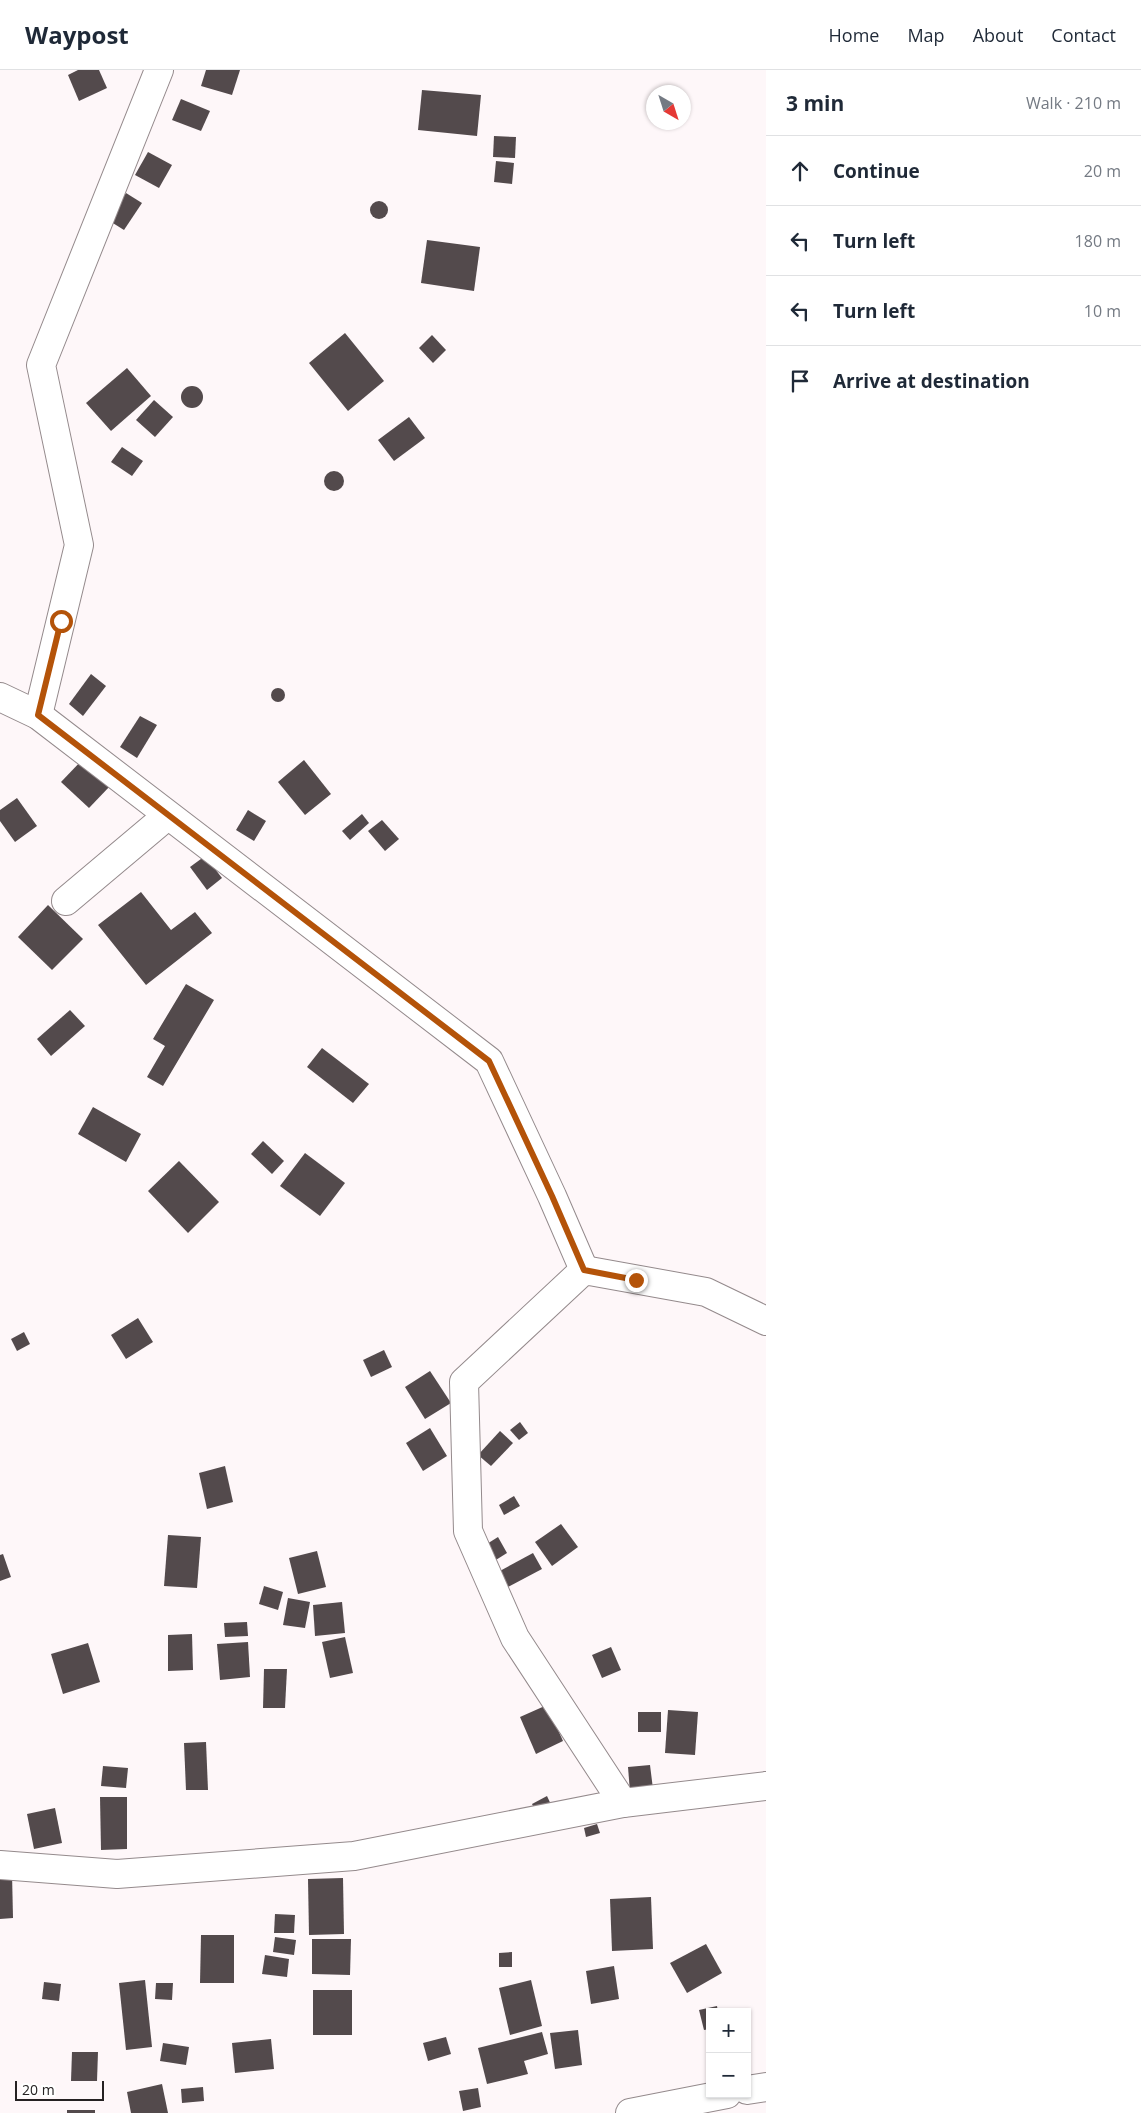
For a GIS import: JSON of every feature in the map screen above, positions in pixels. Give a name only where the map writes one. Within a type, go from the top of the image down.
[{"type":"street","points":[[38,715],[79,546],[41,365],[159,70]]},
{"type":"street","points":[[0,697],[38,715],[167,816],[489,1061],[584,1270]]},
{"type":"street","points":[[66,901],[167,816]]},
{"type":"street","points":[[584,1270],[706,1292],[766,1320]]},
{"type":"street","points":[[584,1270],[464,1382],[468,1531],[515,1638],[623,1803]]},
{"type":"street","points":[[0,1865],[117,1874],[354,1856],[623,1803],[766,1786]]},
{"type":"street","points":[[751,2089],[766,2087]]},
{"type":"street","points":[[630,2113],[707,2098]]},
{"type":"building","points":[[78,70],[99,70],[107,88],[79,101],[68,75]]},
{"type":"building","points":[[206,70],[240,70],[232,95],[201,86]]},
{"type":"building","points":[[422,90],[481,95],[477,136],[418,130]]},
{"type":"building","points":[[181,99],[210,111],[201,131],[172,120]]},
{"type":"building","points":[[494,136],[516,137],[515,158],[493,157]]},
{"type":"building","points":[[148,152],[172,165],[159,188],[135,175]]},
{"type":"building","points":[[496,161],[514,163],[512,184],[494,182]]},
{"type":"building","points":[[126,193],[142,203],[124,230],[108,220]]},
{"type":"building","points":[[379,201],[385,204],[388,210],[385,216],[379,219],[373,216],[370,210],[373,204]]},
{"type":"building","points":[[427,240],[480,247],[474,291],[421,283]]},
{"type":"building","points":[[345,333],[384,381],[348,411],[309,363]]},
{"type":"building","points":[[432,335],[446,350],[433,363],[419,348]]},
{"type":"building","points":[[127,368],[151,396],[111,431],[86,403]]},
{"type":"building","points":[[188,386],[196,386],[203,393],[203,401],[196,408],[188,408],[181,401],[181,393]]},
{"type":"building","points":[[154,400],[173,417],[155,437],[136,420]]},
{"type":"building","points":[[409,417],[425,438],[394,461],[378,440]]},
{"type":"building","points":[[122,447],[143,461],[132,476],[111,462]]},
{"type":"building","points":[[334,471],[341,474],[344,481],[341,488],[334,491],[327,488],[324,481],[327,474]]},
{"type":"building","points":[[91,674],[106,686],[83,716],[69,704]]},
{"type":"building","points":[[278,688],[283,690],[285,695],[283,700],[278,702],[273,700],[271,695],[273,690]]},
{"type":"building","points":[[140,716],[157,725],[137,758],[120,747]]},
{"type":"building","points":[[83,759],[111,785],[89,808],[61,782]]},
{"type":"building","points":[[304,760],[331,794],[305,815],[278,782]]},
{"type":"building","points":[[17,798],[37,826],[15,842],[0,821],[0,810]]},
{"type":"building","points":[[248,810],[266,821],[254,841],[236,830]]},
{"type":"building","points":[[362,814],[369,823],[350,840],[342,831]]},
{"type":"building","points":[[382,820],[399,839],[385,851],[368,831]]},
{"type":"building","points":[[205,856],[222,878],[207,890],[190,867]]},
{"type":"building","points":[[141,892],[171,930],[195,912],[212,933],[146,985],[98,925]]},
{"type":"building","points":[[48,905],[83,939],[52,970],[18,937]]},
{"type":"building","points":[[186,984],[214,1000],[163,1086],[147,1077],[165,1046],[153,1039]]},
{"type":"building","points":[[70,1010],[85,1026],[51,1056],[37,1039]]},
{"type":"building","points":[[322,1048],[369,1084],[353,1103],[307,1067]]},
{"type":"building","points":[[93,1107],[141,1134],[126,1162],[78,1134]]},
{"type":"building","points":[[263,1141],[284,1161],[272,1174],[251,1154]]},
{"type":"building","points":[[305,1153],[345,1183],[320,1216],[280,1186]]},
{"type":"building","points":[[179,1161],[219,1202],[188,1233],[148,1191]]},
{"type":"building","points":[[138,1318],[153,1342],[126,1359],[111,1335]]},
{"type":"building","points":[[24,1332],[30,1344],[17,1351],[11,1339]]},
{"type":"building","points":[[384,1350],[392,1367],[371,1377],[363,1360]]},
{"type":"building","points":[[430,1371],[451,1403],[425,1419],[405,1387]]},
{"type":"building","points":[[520,1422],[528,1433],[519,1440],[510,1430]]},
{"type":"building","points":[[430,1428],[447,1456],[423,1471],[406,1443]]},
{"type":"building","points":[[500,1431],[513,1443],[491,1466],[478,1455]]},
{"type":"building","points":[[225,1466],[233,1502],[207,1509],[199,1473]]},
{"type":"building","points":[[514,1496],[520,1506],[504,1515],[499,1505]]},
{"type":"building","points":[[561,1524],[578,1547],[552,1566],[535,1542]]},
{"type":"building","points":[[168,1535],[201,1537],[197,1588],[164,1586]]},
{"type":"building","points":[[498,1537],[507,1553],[491,1563],[482,1547]]},
{"type":"building","points":[[317,1551],[326,1587],[298,1594],[289,1558]]},
{"type":"building","points":[[533,1553],[542,1569],[506,1588],[498,1572]]},
{"type":"building","points":[[3,1554],[11,1577],[0,1581],[0,1555]]},
{"type":"building","points":[[264,1586],[283,1592],[278,1610],[259,1604]]},
{"type":"building","points":[[288,1598],[310,1602],[305,1628],[283,1625]]},
{"type":"building","points":[[342,1602],[345,1633],[315,1636],[313,1605]]},
{"type":"building","points":[[247,1622],[248,1636],[225,1637],[224,1623]]},
{"type":"building","points":[[192,1634],[193,1670],[168,1671],[168,1635]]},
{"type":"building","points":[[345,1637],[353,1673],[330,1678],[322,1642]]},
{"type":"building","points":[[248,1642],[250,1677],[220,1680],[217,1644]]},
{"type":"building","points":[[88,1643],[100,1682],[63,1694],[51,1654]]},
{"type":"building","points":[[611,1647],[621,1670],[602,1678],[592,1655]]},
{"type":"building","points":[[264,1669],[287,1669],[285,1708],[263,1708]]},
{"type":"building","points":[[547,1705],[563,1741],[536,1754],[520,1717]]},
{"type":"building","points":[[668,1710],[698,1712],[695,1755],[665,1753]]},
{"type":"building","points":[[638,1712],[661,1712],[661,1732],[638,1732]]},
{"type":"building","points":[[206,1742],[208,1790],[186,1790],[184,1743]]},
{"type":"building","points":[[650,1765],[653,1789],[630,1792],[628,1767]]},
{"type":"building","points":[[103,1766],[128,1768],[126,1788],[101,1786]]},
{"type":"building","points":[[547,1796],[554,1811],[539,1818],[532,1804]]},
{"type":"building","points":[[100,1797],[127,1797],[127,1849],[101,1850]]},
{"type":"building","points":[[55,1808],[62,1843],[34,1849],[27,1814]]},
{"type":"building","points":[[597,1824],[600,1833],[586,1837],[584,1828]]},
{"type":"building","points":[[0,1873],[12,1873],[13,1918],[0,1919]]},
{"type":"building","points":[[343,1878],[344,1934],[309,1935],[308,1879]]},
{"type":"building","points":[[651,1897],[653,1949],[612,1951],[610,1899]]},
{"type":"building","points":[[275,1914],[295,1915],[294,1933],[274,1933]]},
{"type":"building","points":[[201,1935],[234,1935],[234,1983],[200,1983]]},
{"type":"building","points":[[275,1937],[296,1940],[294,1955],[273,1952]]},
{"type":"building","points":[[312,1939],[351,1939],[350,1975],[312,1974]]},
{"type":"building","points":[[706,1944],[722,1973],[687,1993],[670,1963]]},
{"type":"building","points":[[512,1952],[512,1967],[499,1967],[499,1953]]},
{"type":"building","points":[[265,1955],[289,1959],[287,1977],[262,1974]]},
{"type":"building","points":[[614,1966],[619,1999],[591,2004],[586,1971]]},
{"type":"building","points":[[145,1980],[152,2047],[126,2050],[119,1983]]},
{"type":"building","points":[[531,1980],[542,2026],[510,2035],[499,1988]]},
{"type":"building","points":[[44,1982],[61,1984],[59,2001],[42,1999]]},
{"type":"building","points":[[156,1983],[173,1983],[172,2000],[155,1999]]},
{"type":"building","points":[[313,1990],[352,1990],[352,2035],[313,2035]]},
{"type":"building","points":[[706,2008],[706,2030],[704,2030],[699,2010]]},
{"type":"building","points":[[578,2030],[582,2065],[555,2069],[550,2033]]},
{"type":"building","points":[[542,2032],[548,2054],[524,2061],[528,2074],[487,2084],[478,2048]]},
{"type":"building","points":[[446,2037],[451,2054],[428,2061],[423,2043]]},
{"type":"building","points":[[271,2039],[274,2069],[235,2073],[232,2043]]},
{"type":"building","points":[[163,2043],[189,2047],[186,2065],[160,2061]]},
{"type":"building","points":[[72,2052],[98,2052],[97,2081],[71,2081]]},
{"type":"building","points":[[162,2084],[168,2113],[131,2113],[127,2092]]},
{"type":"building","points":[[203,2087],[204,2101],[182,2103],[181,2089]]},
{"type":"building","points":[[478,2088],[481,2107],[463,2111],[459,2091]]},
{"type":"building","points":[[67,2110],[95,2110],[95,2113],[67,2113]]},
{"type":"route","points":[[61,621],[38,715],[167,816],[489,1061],[584,1270],[636,1280]]}]
